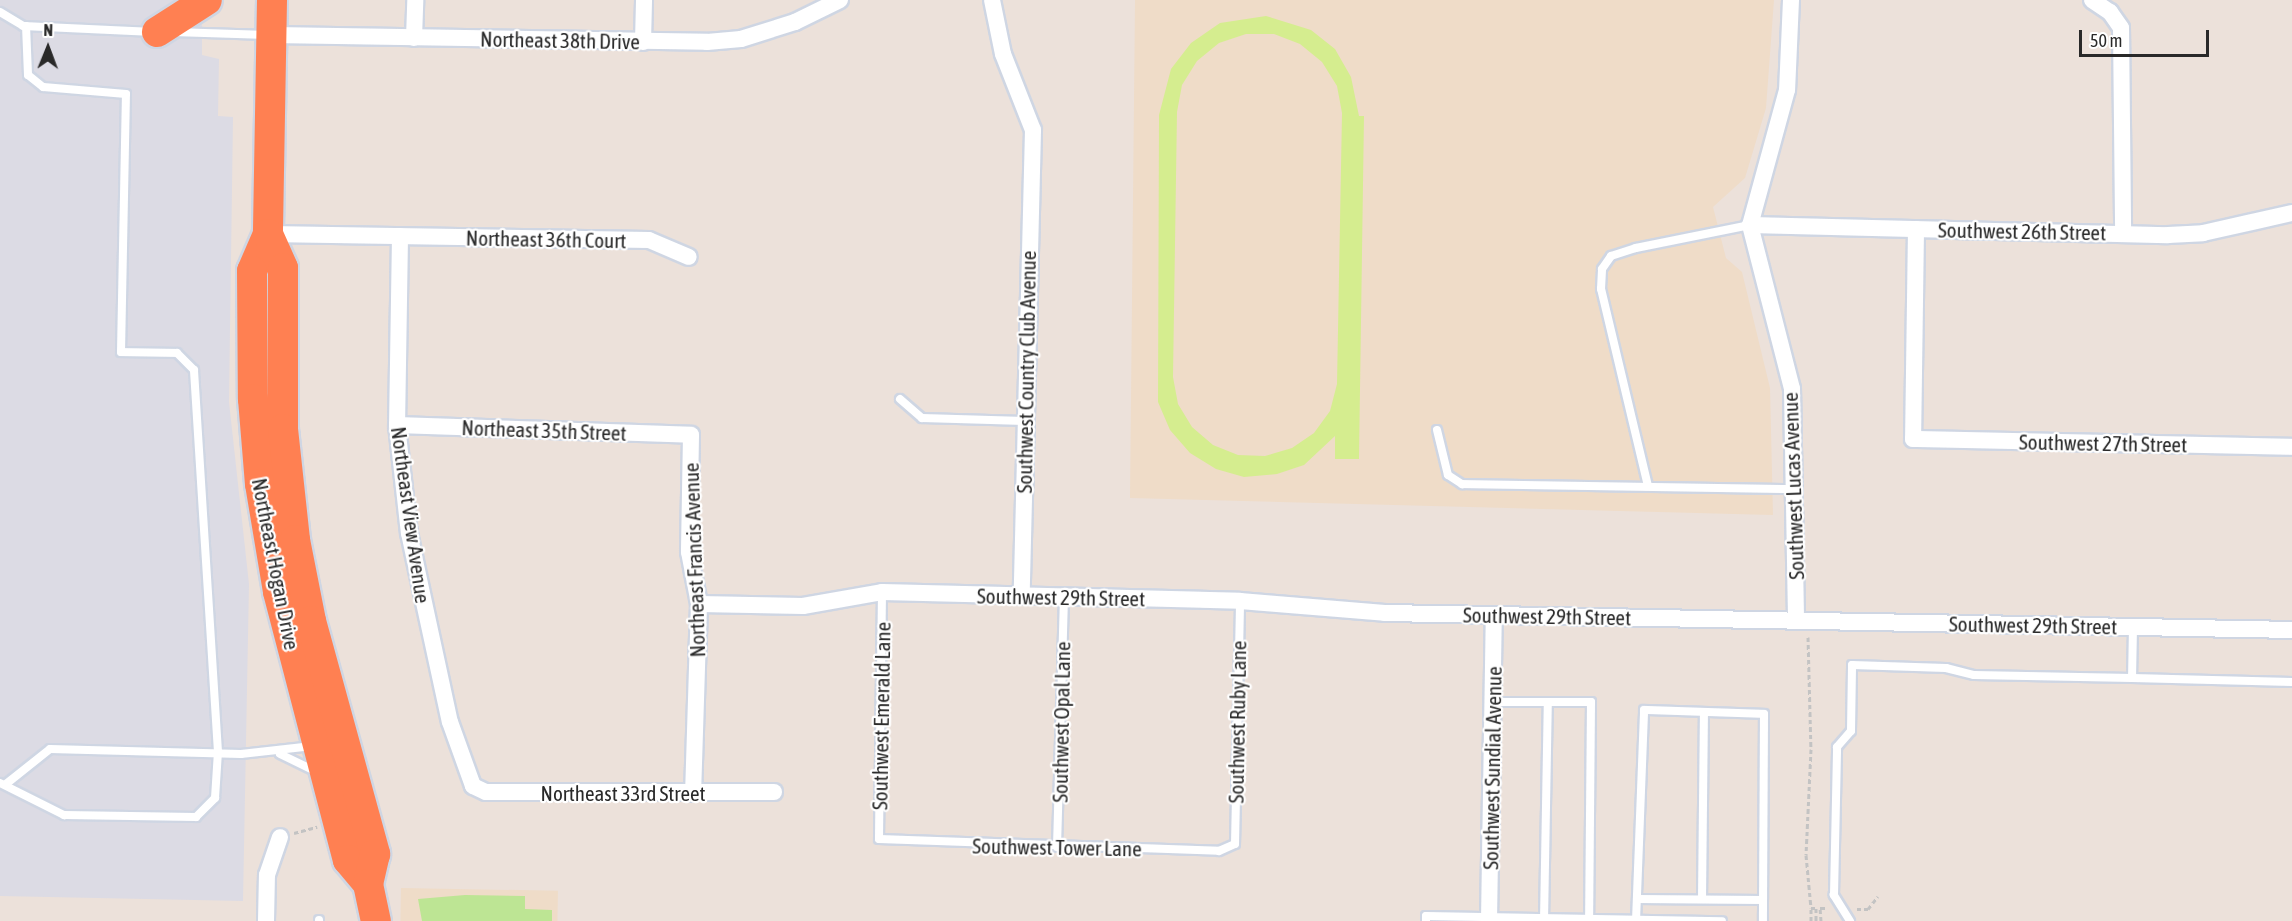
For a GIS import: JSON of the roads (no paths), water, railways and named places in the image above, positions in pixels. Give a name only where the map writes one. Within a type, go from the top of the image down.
[{"type":"highway","points":[[157,32],[207,0]]},
{"type":"highway","name":"Northeast Hogan Drive","points":[[272,0],[268,234],[252,271],[259,473],[278,592],[318,745],[340,775],[375,854],[368,884],[376,921]]},
{"type":"highway","name":"Northeast Hogan Drive","points":[[268,234],[283,268],[283,429],[296,540],[340,775],[339,821],[348,860],[368,884]]},
{"type":"street","points":[[414,38],[415,0]]},
{"type":"street","points":[[644,0],[644,42]]},
{"type":"street","name":"Northeast 38th Drive","points":[[272,35],[644,42],[741,39],[840,0]]},
{"type":"street","name":"Southwest Country Club Avenue","points":[[993,0],[1003,54],[1033,130],[1030,149],[1022,596]]},
{"type":"street","name":"Southwest Lucas Avenue","points":[[1791,0],[1787,90],[1750,225],[1792,389],[1796,489],[1797,629]]},
{"type":"street","points":[[2092,0],[2110,12],[2122,38],[2123,233]]},
{"type":"street","name":"Southwest 26th Street","points":[[1750,225],[2203,233],[2292,213]]},
{"type":"street","name":"Southwest 27th Street","points":[[1916,229],[1913,439],[2292,447]]},
{"type":"street","name":"Northeast 36th Court","points":[[268,234],[649,240],[689,257]]},
{"type":"street","name":"Northeast View Avenue","points":[[400,236],[397,425],[423,604],[450,722],[472,786]]},
{"type":"street","name":"Northeast 35th Street","points":[[397,425],[691,435]]},
{"type":"street","name":"Northeast Francis Avenue","points":[[691,435],[689,552],[699,604],[693,793]]},
{"type":"street","name":"Southwest 29th Street","points":[[699,604],[803,606],[882,592],[1240,601],[1385,614],[1494,615],[1797,629],[2133,627],[2292,630]]},
{"type":"street","name":"Southwest Sundial Avenue","points":[[1489,919],[1494,615]]},
{"type":"street","name":"Northeast 33rd Street","points":[[472,786],[486,792],[774,792]]},
{"type":"street","points":[[266,921],[267,875],[280,837]]},
{"type":"lane","points":[[0,12],[26,26],[272,35]]},
{"type":"lane","points":[[26,26],[28,75],[43,87],[126,94],[121,352],[177,353],[194,370],[218,752],[215,798],[196,817],[64,815],[3,783],[50,749],[218,752],[280,754],[318,745]]},
{"type":"lane","points":[[1648,486],[1601,289],[1602,269],[1611,256],[1636,248],[1750,225]]},
{"type":"lane","points":[[900,399],[922,418],[1025,421]]},
{"type":"lane","points":[[1437,430],[1448,475],[1462,484],[1796,489]]},
{"type":"lane","name":"Southwest Emerald Lane","points":[[879,838],[882,592]]},
{"type":"lane","name":"Southwest Opal Lane","points":[[1058,847],[1064,597]]},
{"type":"lane","name":"Southwest Ruby Lane","points":[[1235,844],[1240,601]]},
{"type":"lane","points":[[2132,678],[2133,627]]},
{"type":"lane","points":[[1850,921],[1834,895],[1837,747],[1851,731],[1852,665],[1946,668],[1974,675],[2292,682]]},
{"type":"lane","points":[[1493,702],[1591,702],[1589,919]]},
{"type":"lane","points":[[1544,919],[1548,702]]},
{"type":"lane","points":[[1636,920],[1644,710],[1764,714],[1763,921]]},
{"type":"lane","points":[[1702,899],[1704,712]]},
{"type":"lane","points":[[280,754],[340,775]]},
{"type":"lane","name":"Southwest Tower Lane","points":[[879,838],[1058,847],[1219,851],[1235,844]]},
{"type":"lane","points":[[1636,899],[1763,900]]},
{"type":"lane","points":[[1426,921],[1426,916],[1489,919],[1722,921]]}]
